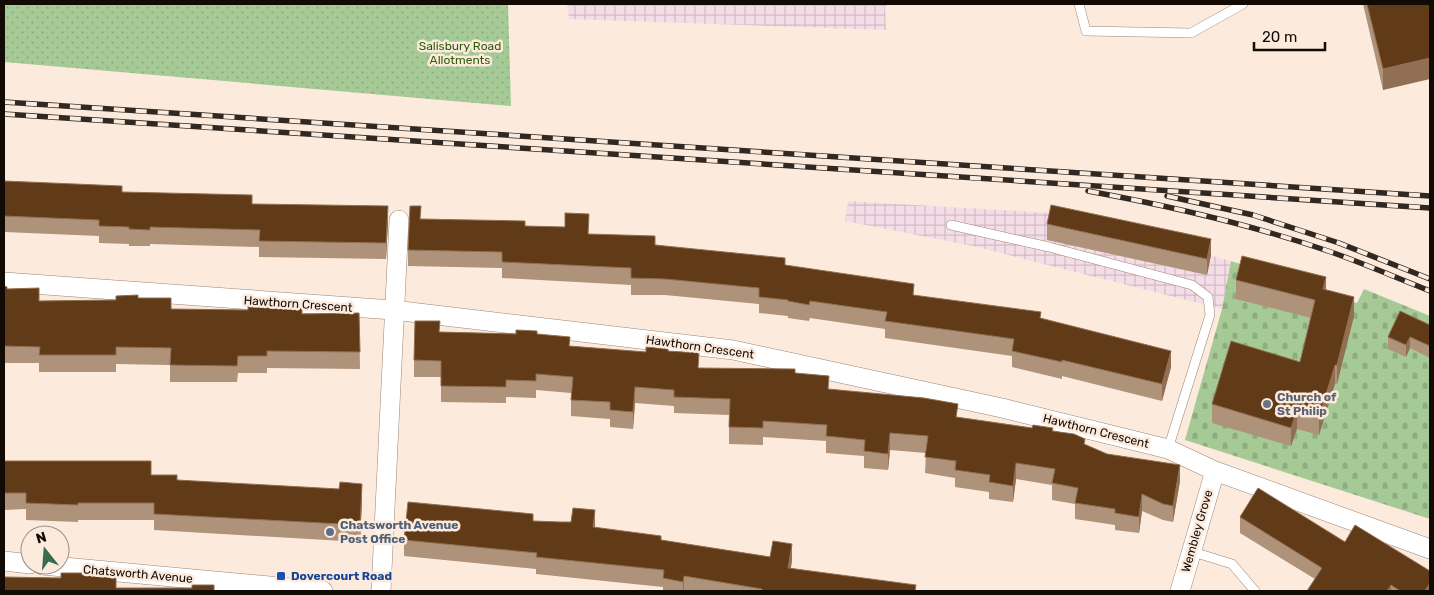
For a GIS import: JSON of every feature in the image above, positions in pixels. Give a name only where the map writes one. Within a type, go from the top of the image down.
[{"type":"street","points":[[381,591],[393,310],[399,220]]},
{"type":"street","name":"Hawthorn Crescent","points":[[4,282],[393,310],[733,350],[1002,408],[1168,449],[1215,471],[1430,550]]},
{"type":"street","name":"Wembley Grove","points":[[1180,591],[1190,551],[1215,471]]},
{"type":"street","points":[[4,561],[20,563]]},
{"type":"street","name":"Chatsworth Avenue","points":[[70,568],[323,591]]},
{"type":"lane","points":[[1079,4],[1086,31],[1191,33],[1243,4]]},
{"type":"lane","points":[[951,225],[1050,247],[1192,285],[1208,297],[1210,316],[1168,449]]},
{"type":"lane","points":[[1190,551],[1232,564],[1255,591]]},
{"type":"shaded area","points":[[567,4],[891,4],[885,6],[886,30],[569,19]]},
{"type":"shaded area","points":[[848,201],[1052,213],[1231,261],[1222,309],[973,246],[845,221]]},
{"type":"green space","name":"Salisbury Road Allotments","points":[[4,4],[508,4],[511,106],[4,62]]},
{"type":"green space","points":[[1231,261],[1357,303],[1364,289],[1430,316],[1430,519],[1185,440],[1222,309]]},
{"type":"building","points":[[1367,4],[1430,4],[1430,58],[1383,69]]},
{"type":"building","points":[[4,181],[122,186],[122,192],[252,195],[252,204],[388,206],[386,243],[259,241],[260,230],[150,227],[150,230],[129,229],[129,227],[99,226],[99,220],[4,216]]},
{"type":"building","points":[[1051,205],[1211,239],[1207,259],[1047,224]]},
{"type":"building","points":[[410,206],[421,206],[420,219],[525,221],[525,226],[565,227],[565,213],[589,214],[588,234],[655,236],[655,245],[785,258],[785,265],[914,284],[913,295],[1041,312],[1040,318],[1171,351],[1162,384],[1062,360],[1062,362],[1012,351],[1014,339],[885,321],[887,312],[810,301],[809,305],[788,300],[759,297],[759,288],[665,279],[631,278],[631,268],[502,262],[502,252],[408,250]]},
{"type":"building","points":[[1242,256],[1326,277],[1323,289],[1354,297],[1337,365],[1335,365],[1319,417],[1297,410],[1291,428],[1212,404],[1231,341],[1300,362],[1315,300],[1236,280]]},
{"type":"building","points":[[4,286],[7,289],[39,288],[39,301],[116,300],[116,296],[138,295],[138,298],[171,298],[171,309],[248,310],[248,305],[268,305],[268,308],[302,308],[302,314],[359,313],[360,352],[267,351],[267,356],[238,356],[237,366],[170,365],[171,348],[116,347],[116,355],[39,355],[40,347],[4,346]]},
{"type":"building","points":[[1400,311],[1430,325],[1430,346],[1410,337],[1406,345],[1388,337]]},
{"type":"building","points":[[415,321],[440,321],[439,332],[516,334],[516,330],[537,331],[537,334],[570,337],[569,346],[646,352],[646,347],[699,353],[698,368],[795,369],[795,373],[829,376],[828,389],[924,398],[958,404],[956,417],[1032,428],[1033,425],[1053,428],[1052,431],[1074,434],[1085,439],[1084,444],[1107,454],[1180,465],[1173,506],[1163,504],[1142,494],[1139,517],[1115,513],[1115,509],[1075,503],[1078,488],[1052,483],[1055,469],[1016,463],[1013,486],[989,482],[990,475],[955,470],[956,461],[925,457],[928,436],[890,433],[888,454],[864,451],[865,440],[826,436],[827,425],[763,421],[763,428],[729,427],[730,399],[674,397],[674,390],[635,387],[633,412],[610,410],[610,402],[571,400],[573,377],[536,374],[536,381],[506,380],[506,387],[441,386],[441,361],[414,360]]},
{"type":"building","points":[[4,461],[151,461],[151,475],[177,475],[177,480],[339,489],[340,482],[362,484],[360,525],[154,514],[154,503],[78,503],[78,505],[26,503],[26,493],[4,493]]},
{"type":"building","points":[[1258,488],[1345,542],[1355,525],[1430,571],[1430,583],[1425,591],[1400,591],[1391,585],[1387,591],[1307,591],[1322,568],[1240,517]]},
{"type":"building","points":[[408,502],[533,514],[533,521],[571,522],[573,508],[595,510],[593,527],[661,536],[661,540],[770,557],[773,541],[792,544],[788,568],[916,585],[915,591],[762,591],[762,589],[684,576],[683,582],[663,578],[664,570],[536,557],[537,553],[404,540]]},
{"type":"building","points":[[82,573],[82,575],[116,576],[116,588],[192,588],[192,585],[214,585],[214,591],[4,591],[4,577],[61,578],[61,575]]},
{"type":"railway","points":[[4,102],[1430,196]]},
{"type":"railway","points":[[4,114],[1430,208]]},
{"type":"railway","points":[[1088,191],[1150,203],[1272,233],[1344,257],[1430,291]]},
{"type":"railway","points":[[1167,196],[1253,215],[1339,243],[1430,279]]},
{"type":"place","name":"Church of St Philip","points":[[1267,404]]},
{"type":"place","name":"Chatsworth Avenue Post Office","points":[[330,532]]},
{"type":"place","name":"Dovercourt Road","points":[[281,576]]}]
